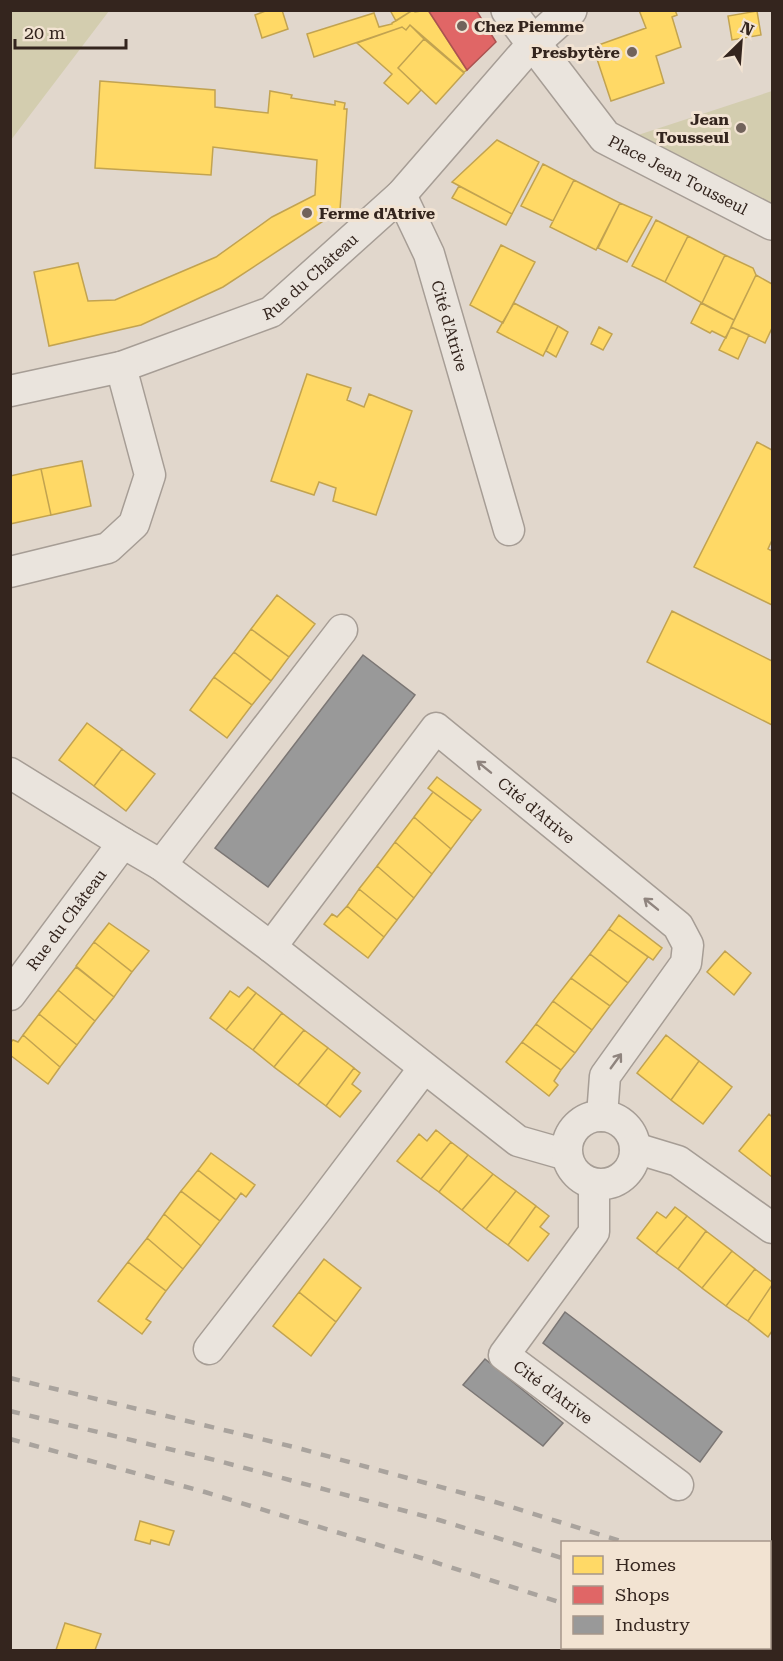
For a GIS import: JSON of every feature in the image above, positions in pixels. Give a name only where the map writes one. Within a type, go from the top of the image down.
[{"type":"street","name":"Place Jean Tousseul","points":[[508,10],[605,137],[772,224]]},
{"type":"street","points":[[533,43],[569,11]]},
{"type":"street","name":"Rue du Château","points":[[10,391],[121,367],[271,312],[400,195],[533,43]]},
{"type":"street","name":"Cité d'Atrive","points":[[400,195],[429,254],[509,530]]},
{"type":"street","points":[[10,572],[108,548],[134,524],[150,475],[121,367]]},
{"type":"street","points":[[161,865],[342,630]]},
{"type":"street","name":"Cité d'Atrive","points":[[271,947],[436,728],[678,926],[688,945],[686,963],[605,1076],[602,1116]]},
{"type":"street","points":[[10,773],[161,865],[271,947],[518,1141],[567,1155]]},
{"type":"street","name":"Rue du Château","points":[[10,995],[123,843]]},
{"type":"street","points":[[209,1349],[424,1068]]},
{"type":"street","points":[[592,1117],[612,1118],[621,1123],[633,1138],[635,1148],[630,1168],[623,1176],[605,1184],[594,1184],[576,1174],[567,1155],[570,1135],[583,1121],[592,1117]]},
{"type":"street","points":[[635,1148],[678,1161],[772,1228]]},
{"type":"street","name":"Cité d'Atrive","points":[[594,1184],[594,1232],[504,1355],[678,1485]]},
{"type":"shaded area","points":[[10,11],[109,11],[11,140]]},
{"type":"shaded area","points":[[772,91],[772,207],[635,136]]},
{"type":"building: Homes","points":[[268,10],[282,10],[288,29],[262,38],[255,15]]},
{"type":"building: Homes","points":[[390,10],[413,10],[396,21]]},
{"type":"building: Homes","points":[[413,10],[415,12],[428,10],[467,70],[464,72],[410,25],[406,30],[402,27],[314,57],[307,34],[374,13],[379,27],[392,24]]},
{"type":"building: Homes","name":"Presbytère","points":[[639,10],[675,10],[677,15],[672,17],[681,47],[656,56],[664,83],[611,101],[593,47],[646,28]]},
{"type":"building: Homes","points":[[757,11],[761,35],[732,40],[728,16]]},
{"type":"building: Homes","points":[[410,25],[424,39],[398,68],[421,90],[408,104],[384,83],[392,74],[357,43],[402,27],[406,30]]},
{"type":"building: Homes","points":[[424,39],[464,73],[436,104],[398,68]]},
{"type":"building: Homes","name":"Ferme d'Atrive","points":[[100,81],[215,90],[215,107],[268,113],[270,91],[292,95],[291,98],[335,105],[335,101],[345,103],[344,109],[347,109],[340,210],[223,287],[141,325],[49,346],[34,272],[78,263],[88,301],[115,300],[216,257],[272,217],[315,195],[317,160],[213,147],[211,175],[95,168]]},
{"type":"building: Homes","points":[[497,140],[539,162],[512,214],[452,182]]},
{"type":"building: Homes","points":[[543,164],[574,180],[553,221],[521,206]]},
{"type":"building: Homes","points":[[574,180],[620,203],[596,250],[550,227]]},
{"type":"building: Homes","points":[[459,186],[512,214],[506,225],[452,198]]},
{"type":"building: Homes","points":[[620,203],[652,217],[627,262],[598,248]]},
{"type":"building: Homes","points":[[656,220],[688,236],[665,282],[632,266]]},
{"type":"building: Homes","points":[[688,236],[725,255],[702,303],[665,282]]},
{"type":"building: Homes","points":[[501,245],[535,262],[503,323],[470,305]]},
{"type":"building: Homes","points":[[725,255],[753,268],[756,275],[734,320],[702,303]]},
{"type":"building: Homes","points":[[756,275],[772,284],[772,328],[765,343],[731,327]]},
{"type":"building: Homes","points":[[514,303],[558,326],[543,356],[497,332]]},
{"type":"building: Homes","points":[[701,303],[734,320],[726,338],[691,323]]},
{"type":"building: Homes","points":[[558,326],[568,332],[556,357],[546,351]]},
{"type":"building: Homes","points":[[599,327],[612,334],[603,350],[591,344]]},
{"type":"building: Homes","points":[[731,327],[749,335],[738,359],[719,350]]},
{"type":"building: Homes","points":[[307,374],[351,388],[347,400],[364,407],[369,394],[412,411],[376,515],[333,501],[336,488],[319,482],[314,495],[271,481]]},
{"type":"building: Homes","points":[[757,442],[772,450],[772,540],[768,549],[772,551],[772,605],[694,567]]},
{"type":"building: Homes","points":[[82,461],[91,506],[51,515],[41,469]]},
{"type":"building: Homes","points":[[41,469],[51,515],[10,524],[10,476]]},
{"type":"building: Homes","points":[[277,595],[315,624],[289,657],[251,629]]},
{"type":"building: Homes","points":[[672,611],[772,661],[772,725],[647,662]]},
{"type":"building: Homes","points":[[251,629],[289,657],[271,681],[234,652]]},
{"type":"building: Homes","points":[[234,652],[271,681],[252,705],[214,677]]},
{"type":"building: Homes","points":[[214,677],[252,705],[227,738],[190,710]]},
{"type":"building: Homes","points":[[87,723],[122,749],[94,786],[59,760]]},
{"type":"building: Homes","points":[[122,749],[155,774],[126,811],[94,786]]},
{"type":"building: Homes","points":[[437,777],[481,810],[472,821],[428,788]]},
{"type":"building: Homes","points":[[433,792],[472,821],[451,849],[414,817]]},
{"type":"building: Homes","points":[[414,817],[451,849],[432,874],[395,842]]},
{"type":"building: Homes","points":[[395,842],[432,874],[414,898],[377,866]]},
{"type":"building: Homes","points":[[377,866],[414,898],[397,920],[359,889]]},
{"type":"building: Homes","points":[[359,889],[397,920],[384,937],[347,906]]},
{"type":"building: Homes","points":[[347,906],[384,937],[368,958],[324,924],[332,914],[337,917]]},
{"type":"building: Homes","points":[[619,915],[662,948],[653,960],[609,929]]},
{"type":"building: Homes","points":[[109,923],[149,951],[132,972],[94,942]]},
{"type":"building: Homes","points":[[609,929],[648,957],[628,983],[590,954]]},
{"type":"building: Homes","points":[[94,942],[132,972],[114,997],[76,966]]},
{"type":"building: Homes","points":[[725,951],[751,973],[734,995],[707,972]]},
{"type":"building: Homes","points":[[590,954],[628,983],[610,1006],[571,978]]},
{"type":"building: Homes","points":[[76,967],[114,997],[95,1021],[58,990]]},
{"type":"building: Homes","points":[[571,978],[610,1006],[592,1030],[553,1001]]},
{"type":"building: Homes","points":[[248,987],[256,993],[226,1030],[210,1018],[230,991],[239,997]]},
{"type":"building: Homes","points":[[58,990],[95,1021],[77,1045],[39,1014]]},
{"type":"building: Homes","points":[[256,993],[282,1013],[253,1050],[226,1030]]},
{"type":"building: Homes","points":[[553,1001],[592,1030],[575,1053],[536,1024]]},
{"type":"building: Homes","points":[[282,1013],[304,1030],[274,1067],[253,1050]]},
{"type":"building: Homes","points":[[39,1014],[77,1045],[60,1067],[23,1035]]},
{"type":"building: Homes","points":[[536,1024],[575,1053],[561,1070],[522,1042]]},
{"type":"building: Homes","points":[[304,1030],[328,1048],[298,1085],[274,1067]]},
{"type":"building: Homes","points":[[23,1035],[60,1067],[48,1084],[10,1055],[10,1043],[13,1040],[18,1042]]},
{"type":"building: Homes","points":[[666,1035],[699,1061],[671,1100],[637,1073]]},
{"type":"building: Homes","points":[[522,1042],[561,1070],[554,1081],[558,1085],[549,1096],[506,1062]]},
{"type":"building: Homes","points":[[328,1048],[354,1068],[326,1106],[298,1085]]},
{"type":"building: Homes","points":[[699,1061],[732,1087],[703,1124],[671,1100]]},
{"type":"building: Homes","points":[[354,1068],[360,1073],[352,1084],[361,1091],[340,1117],[326,1106]]},
{"type":"building: Homes","points":[[769,1114],[772,1117],[772,1177],[739,1151]]},
{"type":"building: Homes","points":[[436,1130],[451,1142],[421,1179],[397,1161],[419,1134],[427,1141]]},
{"type":"building: Homes","points":[[451,1142],[468,1155],[439,1192],[421,1179]]},
{"type":"building: Homes","points":[[211,1153],[255,1185],[246,1197],[241,1193],[236,1200],[198,1170]]},
{"type":"building: Homes","points":[[468,1155],[493,1174],[462,1210],[439,1192]]},
{"type":"building: Homes","points":[[198,1170],[236,1200],[220,1221],[181,1191]]},
{"type":"building: Homes","points":[[493,1174],[516,1191],[486,1229],[462,1210]]},
{"type":"building: Homes","points":[[181,1191],[220,1221],[201,1246],[164,1214]]},
{"type":"building: Homes","points":[[516,1191],[536,1206],[508,1245],[486,1229]]},
{"type":"building: Homes","points":[[536,1206],[549,1216],[540,1227],[549,1234],[528,1261],[508,1245]]},
{"type":"building: Homes","points":[[675,1207],[687,1216],[656,1253],[637,1238],[657,1212],[666,1218]]},
{"type":"building: Homes","points":[[164,1214],[201,1246],[183,1269],[147,1238]]},
{"type":"building: Homes","points":[[687,1216],[706,1231],[678,1269],[656,1253]]},
{"type":"building: Homes","points":[[706,1231],[732,1251],[702,1288],[678,1269]]},
{"type":"building: Homes","points":[[147,1238],[183,1269],[166,1291],[128,1262]]},
{"type":"building: Homes","points":[[732,1251],[755,1269],[726,1306],[702,1288]]},
{"type":"building: Homes","points":[[324,1259],[361,1288],[336,1322],[299,1292]]},
{"type":"building: Homes","points":[[128,1262],[166,1291],[146,1319],[151,1322],[142,1334],[98,1301]]},
{"type":"building: Homes","points":[[755,1269],[772,1282],[772,1285],[748,1321],[726,1306]]},
{"type":"building: Homes","points":[[772,1285],[772,1331],[768,1337],[748,1321]]},
{"type":"building: Homes","points":[[299,1292],[336,1322],[311,1356],[273,1326]]},
{"type":"building: Homes","points":[[140,1521],[174,1531],[169,1545],[151,1540],[150,1544],[135,1540]]},
{"type":"building: Homes","points":[[65,1623],[101,1634],[95,1650],[56,1650]]},
{"type":"building: Shops","name":"Chez Piemme","points":[[428,10],[476,10],[496,42],[467,70]]},
{"type":"building: Industry","points":[[363,655],[415,695],[268,887],[215,848]]},
{"type":"building: Industry","points":[[565,1312],[722,1432],[700,1462],[543,1343]]},
{"type":"building: Industry","points":[[485,1359],[563,1423],[543,1446],[463,1385]]},
{"type":"railway","points":[[10,1378],[294,1447],[492,1501],[621,1541]]},
{"type":"railway","points":[[10,1411],[215,1460],[439,1520],[561,1558]]},
{"type":"railway","points":[[10,1439],[205,1492],[561,1603]]},
{"type":"railway","points":[[696,1649],[700,1650]]},
{"type":"place","name":"Chez Piemme","points":[[462,26]]},
{"type":"place","name":"Presbytère","points":[[632,52]]},
{"type":"place","name":"Jean Tousseul","points":[[741,128]]},
{"type":"place","name":"Ferme d'Atrive","points":[[307,213]]}]
